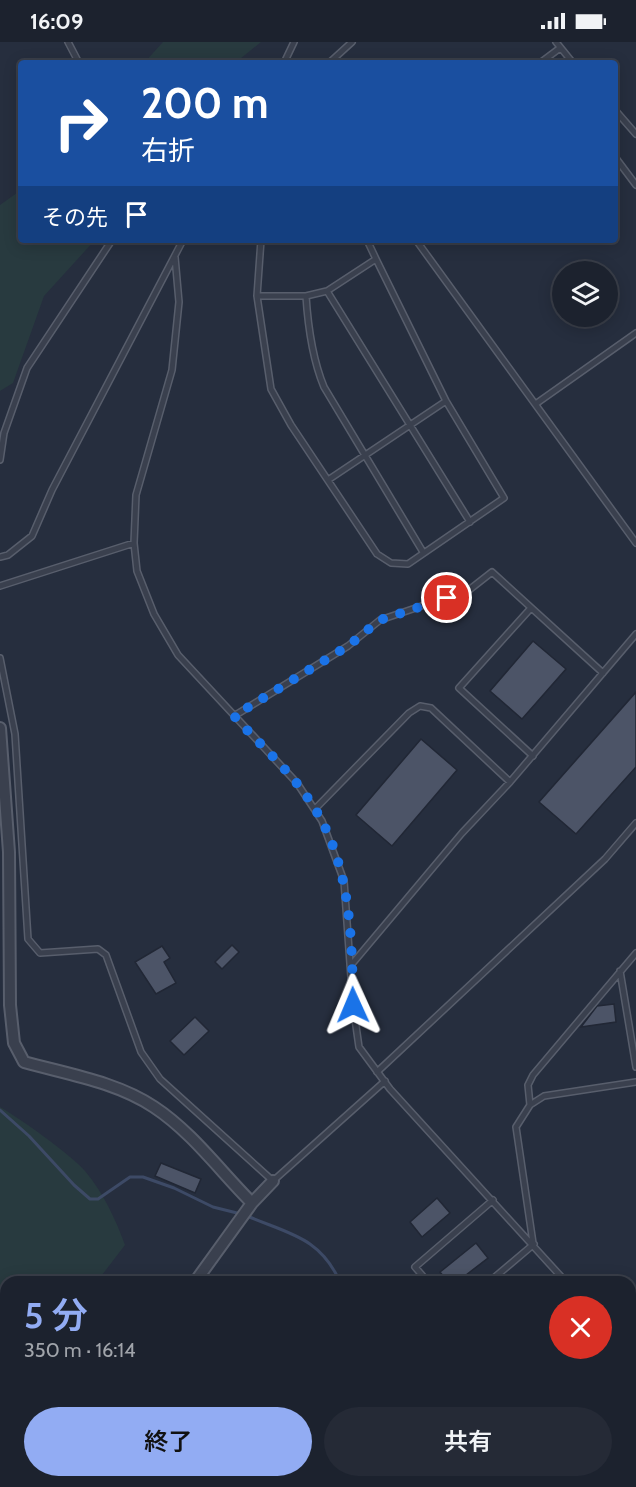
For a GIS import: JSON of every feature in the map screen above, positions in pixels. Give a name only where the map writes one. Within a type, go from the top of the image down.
[{"type":"street","points":[[0,728],[9,852],[10,1005],[16,1050],[24,1062],[111,1087],[153,1106],[179,1126],[252,1203]]},
{"type":"street","points":[[199,1276],[252,1203],[273,1181]]},
{"type":"lane","points":[[68,42],[77,60]]},
{"type":"lane","points":[[285,60],[294,42]]},
{"type":"lane","points":[[332,60],[352,42]]},
{"type":"lane","points":[[545,60],[558,45],[570,60]]},
{"type":"lane","points":[[618,113],[636,134]]},
{"type":"lane","points":[[618,161],[636,185]]},
{"type":"lane","points":[[0,460],[4,433],[27,368],[110,243]]},
{"type":"lane","points":[[0,557],[8,555],[32,536],[52,490],[182,243]]},
{"type":"lane","points":[[261,243],[257,296],[271,389],[291,425],[377,554],[390,563],[408,564],[504,498],[446,401],[368,243]]},
{"type":"lane","points":[[418,243],[537,403],[636,543]]},
{"type":"lane","points":[[175,257],[179,302],[172,370],[136,495],[134,543],[137,571],[154,614],[178,655],[297,783],[315,809],[334,848],[344,881],[352,964],[353,1005],[359,1047],[385,1082],[534,1244],[560,1276]]},
{"type":"lane","points":[[257,296],[306,296],[327,291],[376,259]]},
{"type":"lane","points":[[327,291],[470,522]]},
{"type":"lane","points":[[306,296],[309,330],[317,370],[324,387],[423,552]]},
{"type":"lane","points":[[537,403],[636,333]]},
{"type":"lane","points":[[328,480],[446,401]]},
{"type":"lane","points":[[0,586],[134,543]]},
{"type":"lane","points":[[234,716],[348,646],[380,620],[469,590],[492,572],[603,673]]},
{"type":"lane","points":[[531,608],[459,688],[533,756]]},
{"type":"lane","points":[[352,964],[462,833],[533,756],[636,634]]},
{"type":"lane","points":[[0,658],[15,734],[28,939],[40,953],[98,949],[106,955],[141,1052],[160,1079],[273,1181],[385,1082]]},
{"type":"lane","points":[[315,809],[409,712],[420,706],[431,708],[510,782]]},
{"type":"lane","points":[[377,1072],[605,860],[636,823]]},
{"type":"lane","points":[[530,1105],[528,1085],[533,1075],[636,953]]},
{"type":"lane","points":[[620,971],[636,1067]]},
{"type":"lane","points":[[534,1244],[516,1127],[530,1105],[544,1096],[636,1082]]},
{"type":"lane","points":[[423,1276],[415,1267],[493,1200]]},
{"type":"lane","points":[[496,1276],[534,1244]]},
{"type":"shaded area","points":[[163,42],[261,42],[239,60],[147,60]]},
{"type":"shaded area","points":[[18,192],[18,243],[92,243],[44,296],[13,383],[0,391],[0,205]]},
{"type":"shaded area","points":[[0,1107],[45,1137],[85,1171],[108,1206],[125,1245],[100,1276],[0,1276]]},
{"type":"building","points":[[533,641],[566,669],[522,719],[490,691]]},
{"type":"building","points":[[636,692],[636,767],[576,834],[539,802]]},
{"type":"building","points":[[421,739],[457,770],[392,846],[356,815]]},
{"type":"building","points":[[232,945],[239,952],[222,969],[215,962]]},
{"type":"building","points":[[162,946],[170,958],[164,962],[176,983],[156,994],[135,962]]},
{"type":"building","points":[[614,1004],[616,1022],[581,1027],[597,1006]]},
{"type":"building","points":[[195,1017],[209,1031],[184,1055],[170,1041]]},
{"type":"building","points":[[161,1163],[201,1179],[195,1193],[155,1176]]},
{"type":"building","points":[[437,1198],[450,1213],[422,1237],[410,1222]]},
{"type":"building","points":[[476,1243],[488,1258],[465,1276],[443,1276],[440,1272]]},
{"type":"waterway","points":[[0,1110],[29,1136],[90,1199],[98,1199],[130,1177],[143,1177],[174,1188],[213,1207],[241,1214]]},
{"type":"waterway","points":[[247,1216],[290,1233],[313,1246],[323,1255],[337,1276]]},
{"type":"route","points":[[353,1005],[352,964],[344,881],[334,848],[322,821],[297,783],[234,716],[348,646],[380,620],[447,598]]}]
